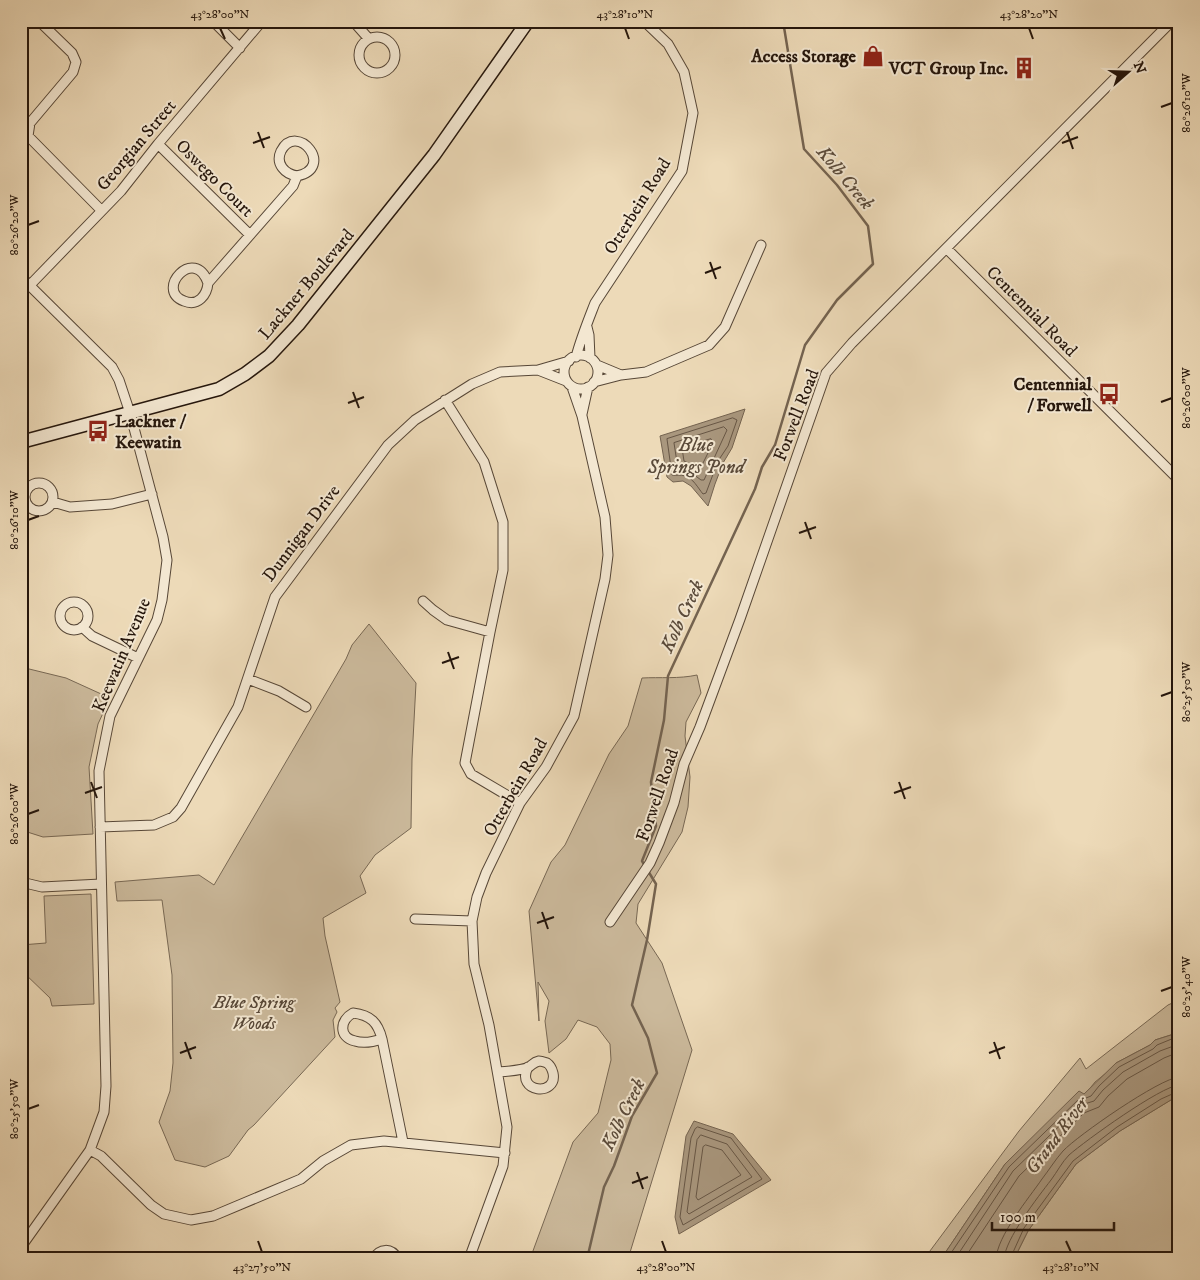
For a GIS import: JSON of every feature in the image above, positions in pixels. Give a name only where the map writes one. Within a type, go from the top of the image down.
[{"type":"main road","name":"Lackner Boulevard","points":[[21,442],[219,389],[245,374],[269,356],[298,325],[434,155],[528,21]]},
{"type":"street","points":[[40,21],[72,53],[76,62],[73,72],[30,122],[28,136],[101,210]]},
{"type":"street","points":[[213,21],[240,48]]},
{"type":"street","name":"Georgian Street","points":[[30,285],[121,191],[158,144],[262,21]]},
{"type":"street","points":[[353,21],[369,39]]},
{"type":"street","name":"Otterbein Road","points":[[469,1259],[499,1179],[505,1153],[507,1127],[489,1025],[474,964],[472,922],[477,897],[486,873],[520,803],[546,768],[574,716],[605,579],[608,555],[605,516],[582,416],[564,370],[573,359],[595,304],[682,171],[694,113],[684,72],[668,44],[644,21]]},
{"type":"street","name":"Forwell Road","points":[[610,922],[650,863],[674,803],[684,764],[734,637],[826,373],[852,343],[1172,21]]},
{"type":"street","points":[[375,37],[385,39],[394,48],[394,62],[391,67],[382,73],[370,72],[360,62],[360,48],[369,39],[375,37]]},
{"type":"street","name":"Oswego Court","points":[[158,144],[250,235]]},
{"type":"street","name":"Oswego Court","points":[[208,283],[293,186],[297,176]]},
{"type":"street","points":[[569,384],[580,389],[621,375],[646,372],[709,345],[725,327],[761,245]]},
{"type":"street","name":"Centennial Road","points":[[947,249],[1179,480]]},
{"type":"street","name":"Keewatin Avenue","points":[[21,277],[112,367],[119,380],[152,494],[167,560],[166,578],[157,620],[110,716],[99,771],[106,1086],[104,1112],[90,1150],[21,1248]]},
{"type":"street","name":"Otterbein Road","points":[[587,327],[590,358]]},
{"type":"street","points":[[573,359],[583,356],[590,358],[597,365],[621,375]]},
{"type":"street","name":"Dunnigan Drive","points":[[100,827],[154,825],[173,817],[181,808],[230,725],[248,679],[275,597],[388,444],[415,420],[472,384],[500,372],[538,370],[573,359]]},
{"type":"street","name":"Otterbein Road","points":[[582,416],[591,384],[597,374],[597,365]]},
{"type":"street","name":"Dunnigan Drive","points":[[538,370],[569,384]]},
{"type":"street","points":[[445,400],[484,462],[503,522],[503,570],[465,763],[471,774],[520,803]]},
{"type":"street","points":[[53,502],[70,507],[112,504],[152,494]]},
{"type":"street","points":[[423,600],[447,620],[490,632]]},
{"type":"street","points":[[82,627],[92,636],[138,658]]},
{"type":"street","points":[[248,679],[279,691],[306,707]]},
{"type":"street","points":[[21,882],[42,887],[101,884]]},
{"type":"street","points":[[415,919],[472,922]]},
{"type":"street","points":[[382,1039],[371,1043],[346,1038],[342,1031],[342,1023],[353,1013],[361,1014],[375,1022],[379,1028],[382,1039],[403,1142]]},
{"type":"street","points":[[498,1072],[528,1067]]},
{"type":"street","points":[[90,1150],[102,1156],[151,1205],[164,1214],[191,1220],[213,1216],[301,1179],[330,1156],[351,1145],[384,1140],[505,1153]]},
{"type":"street","points":[[21,1229],[29,1236]]},
{"type":"street","points":[[373,1259],[377,1253],[385,1250],[394,1253],[398,1259]]},
{"type":"green space","name":"Blue Spring Woods","points":[[369,624],[416,683],[411,828],[375,855],[360,876],[366,893],[323,918],[325,936],[340,1002],[335,1008],[337,1012],[333,1020],[335,1037],[248,1130],[229,1156],[205,1167],[175,1160],[159,1122],[170,1091],[173,1063],[172,975],[162,900],[117,901],[115,882],[199,875],[214,885],[346,659],[352,645]]},
{"type":"green space","points":[[21,667],[66,678],[110,698],[98,724],[89,767],[93,834],[43,837],[21,830]]},
{"type":"green space","points":[[697,675],[701,693],[686,722],[685,736],[690,777],[688,807],[682,832],[638,904],[636,923],[662,963],[692,1050],[628,1259],[530,1259],[573,1142],[598,1113],[611,1060],[610,1044],[597,1027],[578,1020],[566,1039],[549,1053],[545,1021],[549,1001],[538,982],[539,1021],[529,911],[551,862],[565,845],[609,754],[628,726],[642,678]]},
{"type":"green space","points":[[91,894],[94,1004],[52,1006],[50,998],[21,970],[21,945],[46,943],[44,896]]},
{"type":"green space","points":[[1179,1000],[1179,1029],[1174,1034],[1155,1040],[1150,1045],[1116,1063],[1087,1092],[1042,1129],[1005,1164],[941,1259],[924,1259],[1019,1131],[1080,1058],[1086,1069],[1168,1005]]},
{"type":"green space","points":[[1179,1095],[1179,1259],[1014,1259],[1028,1231],[1076,1164],[1120,1131]]},
{"type":"water","name":"Blue Springs Pond","points":[[745,409],[732,448],[723,463],[708,506],[691,486],[683,481],[673,482],[667,477],[660,436]]},
{"type":"water","name":"Grand River","points":[[1179,1029],[1179,1095],[1120,1131],[1076,1164],[1028,1231],[1014,1259],[941,1259],[1005,1164],[1079,1091],[1084,1094],[1116,1063],[1150,1045],[1155,1040],[1174,1034]]},
{"type":"water","points":[[694,1121],[733,1134],[771,1180],[679,1234],[675,1217],[686,1136]]},
{"type":"waterway","name":"Kolb Creek","points":[[587,1259],[604,1187],[614,1166],[632,1116],[657,1073],[648,1038],[632,1005],[647,940],[656,884],[642,861],[656,826],[651,782],[664,720],[668,676],[755,489],[762,467],[775,445],[805,345],[837,300],[873,264],[868,226],[837,185],[804,149],[783,21]]},
{"type":"place","name":"Access Storage","points":[[873,56]]},
{"type":"place","name":"VCT Group Inc.","points":[[1024,68]]},
{"type":"place","name":"Centennial / Forwell","points":[[1109,394]]},
{"type":"place","name":"Lackner / Keewatin","points":[[98,431]]}]
